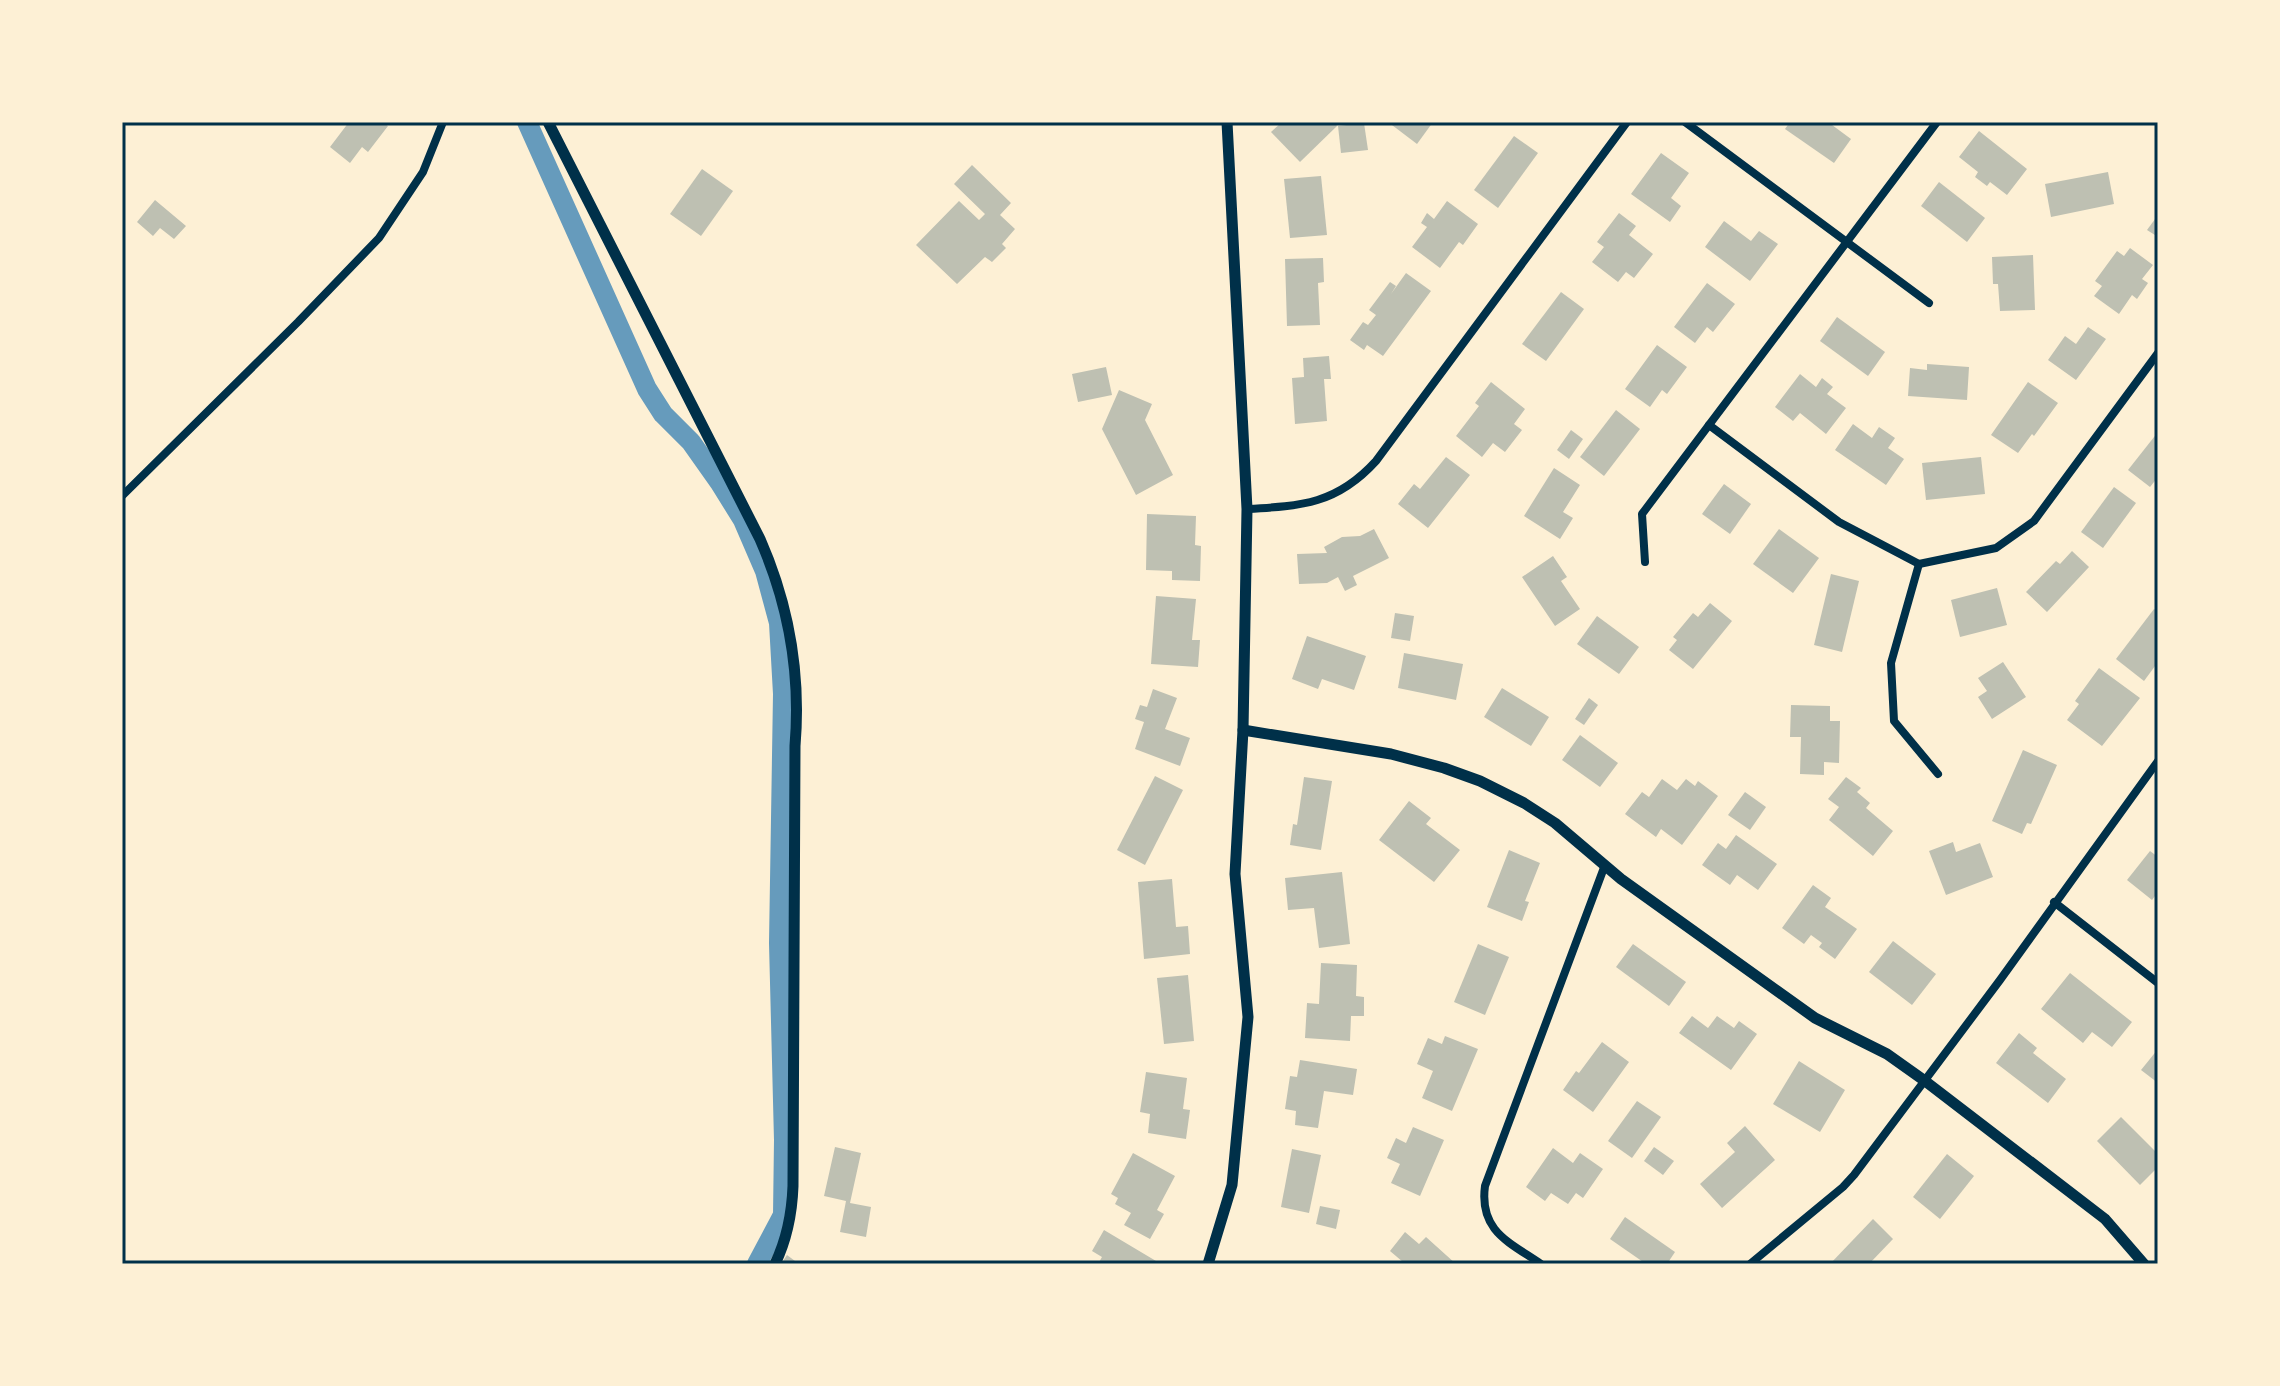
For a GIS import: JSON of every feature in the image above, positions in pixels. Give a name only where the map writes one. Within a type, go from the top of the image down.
[{"type":"street","points":[[122,496],[379,238],[423,172],[443,122]]},
{"type":"street","points":[[548,122],[760,539],[780,589],[792,642],[797,724],[793,1186],[788,1231],[775,1264]]},
{"type":"street","points":[[1208,1264],[1232,1185],[1248,1017],[1235,874],[1243,730],[1247,509],[1227,122]]},
{"type":"street","points":[[1247,509],[1308,504],[1339,492],[1365,473],[1627,122]]},
{"type":"street","points":[[1685,122],[1929,303]]},
{"type":"street","points":[[1645,562],[1642,514],[1937,122]]},
{"type":"street","points":[[1709,425],[1839,522],[1919,564],[1996,548],[2034,521],[2158,353]]},
{"type":"street","points":[[1919,564],[1891,663],[1894,721],[1938,774]]},
{"type":"street","points":[[1243,730],[1391,754],[1480,781],[1524,803],[1555,823],[1621,879],[1815,1018],[1887,1054],[1925,1081],[2105,1219],[2144,1264]]},
{"type":"street","points":[[1750,1264],[1843,1187],[2000,980],[2158,761]]},
{"type":"street","points":[[1541,1264],[1499,1236],[1487,1218],[1483,1202],[1485,1186],[1605,865]]},
{"type":"street","points":[[2054,902],[2158,983]]},
{"type":"building","points":[[349,122],[382,122],[388,126],[368,152],[362,147],[350,163],[330,147]]},
{"type":"building","points":[[1282,122],[1334,122],[1337,126],[1300,162],[1271,132]]},
{"type":"building","points":[[1388,122],[1433,122],[1417,144]]},
{"type":"building","points":[[1790,122],[1828,122],[1851,139],[1834,163],[1785,129]]},
{"type":"building","points":[[1364,123],[1368,150],[1341,153],[1338,126]]},
{"type":"building","points":[[1979,131],[2027,169],[2007,195],[1990,182],[1987,186],[1975,177],[1978,172],[1959,157]]},
{"type":"building","points":[[1514,136],[1538,153],[1498,208],[1474,190]]},
{"type":"building","points":[[1661,153],[1689,173],[1671,198],[1681,206],[1670,222],[1631,194]]},
{"type":"building","points":[[972,165],[1011,203],[1000,215],[1015,229],[1002,244],[1006,248],[992,262],[985,257],[957,284],[916,245],[959,201],[979,220],[985,214],[954,184]]},
{"type":"building","points":[[702,169],[733,191],[701,236],[670,214]]},
{"type":"building","points":[[2108,172],[2114,204],[2051,217],[2045,184]]},
{"type":"building","points":[[1321,176],[1327,235],[1290,238],[1284,179]]},
{"type":"building","points":[[1939,182],[1985,218],[1967,242],[1921,206]]},
{"type":"building","points":[[155,200],[186,226],[174,239],[160,228],[153,236],[137,222]]},
{"type":"building","points":[[1447,201],[1478,224],[1463,245],[1459,242],[1440,268],[1412,247],[1427,227],[1421,223],[1427,213],[1434,219]]},
{"type":"building","points":[[1619,213],[1636,226],[1629,235],[1653,254],[1634,278],[1626,272],[1618,282],[1592,262],[1604,247],[1597,242]]},
{"type":"building","points":[[2158,215],[2158,237],[2147,230]]},
{"type":"building","points":[[1724,221],[1751,241],[1759,231],[1778,244],[1750,281],[1705,247]]},
{"type":"building","points":[[2130,248],[2153,265],[2142,279],[2148,283],[2137,299],[2132,295],[2119,314],[2094,296],[2102,286],[2095,281],[2117,251],[2124,256]]},
{"type":"building","points":[[2033,255],[2035,310],[2000,311],[1998,284],[1993,284],[1992,257]]},
{"type":"building","points":[[1323,258],[1324,282],[1318,283],[1320,325],[1287,326],[1285,259]]},
{"type":"building","points":[[1406,273],[1431,291],[1383,356],[1367,345],[1364,350],[1350,340],[1363,322],[1368,325],[1376,315],[1369,310],[1390,282],[1396,286],[1391,294]]},
{"type":"building","points":[[1707,283],[1735,304],[1713,332],[1707,327],[1695,343],[1674,327]]},
{"type":"building","points":[[1561,292],[1584,309],[1546,361],[1522,344]]},
{"type":"building","points":[[1837,317],[1885,352],[1868,376],[1820,341]]},
{"type":"building","points":[[2088,327],[2106,339],[2076,380],[2048,360],[2065,336],[2076,344]]},
{"type":"building","points":[[1657,345],[1687,367],[1667,394],[1662,390],[1650,407],[1625,389]]},
{"type":"building","points":[[1329,356],[1331,379],[1324,379],[1327,421],[1295,424],[1292,378],[1304,377],[1303,358]]},
{"type":"building","points":[[1927,364],[1969,367],[1967,400],[1908,396],[1910,368],[1927,370]]},
{"type":"building","points":[[1106,367],[1112,395],[1078,402],[1072,374]]},
{"type":"building","points":[[1800,374],[1816,387],[1822,378],[1833,387],[1827,394],[1846,408],[1826,434],[1800,413],[1793,421],[1775,407]]},
{"type":"building","points":[[1491,382],[1525,409],[1514,424],[1522,430],[1505,452],[1493,443],[1482,457],[1456,436],[1479,406],[1475,403]]},
{"type":"building","points":[[2028,382],[2058,403],[2018,453],[1991,435]]},
{"type":"building","points":[[1119,390],[1152,404],[1145,420],[1173,475],[1136,495],[1102,429]]},
{"type":"building","points":[[1616,410],[1640,429],[1604,476],[1580,457]]},
{"type":"building","points":[[1853,424],[1872,438],[1879,427],[1895,438],[1888,448],[1904,459],[1886,485],[1835,450]]},
{"type":"building","points":[[1571,430],[1583,439],[1569,459],[1557,450]]},
{"type":"building","points":[[2158,432],[2158,477],[2150,487],[2128,470]]},
{"type":"building","points":[[1446,457],[1470,475],[1428,528],[1398,504],[1414,484],[1420,489]]},
{"type":"building","points":[[1981,457],[1985,494],[1926,500],[1922,463]]},
{"type":"building","points":[[1554,468],[1580,485],[1563,512],[1573,518],[1560,539],[1524,516]]},
{"type":"building","points":[[1724,484],[1751,504],[1730,534],[1702,514]]},
{"type":"building","points":[[2114,487],[2136,503],[2103,548],[2081,532]]},
{"type":"building","points":[[1147,514],[1196,516],[1195,545],[1201,546],[1200,581],[1172,580],[1172,571],[1146,570]]},
{"type":"building","points":[[1374,529],[1389,558],[1353,576],[1357,585],[1345,591],[1338,577],[1327,583],[1299,584],[1297,554],[1327,553],[1324,547],[1342,537],[1360,536]]},
{"type":"building","points":[[1779,529],[1819,558],[1793,593],[1753,564]]},
{"type":"building","points":[[2072,551],[2089,567],[2047,612],[2026,592],[2056,561],[2060,564]]},
{"type":"building","points":[[1553,556],[1567,577],[1561,581],[1580,609],[1555,626],[1522,577]]},
{"type":"building","points":[[1831,574],[1859,581],[1842,652],[1814,645]]},
{"type":"building","points":[[1997,588],[2007,625],[1960,637],[1951,600]]},
{"type":"building","points":[[1156,596],[1196,599],[1192,640],[1200,640],[1198,667],[1151,664]]},
{"type":"building","points":[[1710,603],[1732,621],[1693,669],[1669,650],[1677,640],[1673,637],[1693,613],[1698,617]]},
{"type":"building","points":[[2154,609],[2158,612],[2158,662],[2144,681],[2116,659]]},
{"type":"building","points":[[1395,613],[1414,616],[1410,641],[1391,638]]},
{"type":"building","points":[[1597,616],[1639,647],[1619,674],[1577,644]]},
{"type":"building","points":[[1307,636],[1366,656],[1354,690],[1322,679],[1318,689],[1292,679]]},
{"type":"building","points":[[1404,653],[1463,664],[1456,700],[1398,688]]},
{"type":"building","points":[[2003,662],[2026,697],[1992,719],[1978,697],[1987,691],[1978,678]]},
{"type":"building","points":[[2099,668],[2140,698],[2102,746],[2067,720],[2079,704],[2075,701]]},
{"type":"building","points":[[1502,688],[1549,717],[1531,746],[1484,717]]},
{"type":"building","points":[[1153,689],[1177,698],[1165,729],[1190,738],[1180,766],[1135,749],[1144,722],[1135,719],[1140,705],[1147,707]]},
{"type":"building","points":[[1589,698],[1598,705],[1584,725],[1575,719]]},
{"type":"building","points":[[1791,705],[1830,706],[1830,721],[1840,721],[1839,763],[1824,762],[1824,775],[1800,774],[1801,737],[1790,737]]},
{"type":"building","points":[[1580,735],[1618,763],[1600,787],[1562,760]]},
{"type":"building","points":[[2023,750],[2057,765],[2031,824],[2027,823],[2022,834],[1992,821]]},
{"type":"building","points":[[1155,776],[1183,790],[1145,865],[1117,850]]},
{"type":"building","points":[[1304,777],[1332,781],[1321,850],[1290,845],[1293,824],[1297,825]]},
{"type":"building","points":[[1846,777],[1861,788],[1857,792],[1870,803],[1866,808],[1893,831],[1873,856],[1829,820],[1839,807],[1828,799]]},
{"type":"building","points":[[1662,779],[1677,790],[1686,779],[1695,786],[1698,781],[1718,796],[1682,845],[1661,829],[1656,837],[1625,814],[1642,792],[1649,797]]},
{"type":"building","points":[[1745,792],[1766,807],[1750,830],[1728,815]]},
{"type":"building","points":[[1409,801],[1431,818],[1426,824],[1460,850],[1434,882],[1379,840]]},
{"type":"building","points":[[1736,835],[1777,864],[1758,890],[1737,875],[1730,885],[1702,865],[1718,843],[1726,849]]},
{"type":"building","points":[[1953,842],[1956,852],[1980,843],[1993,877],[1946,895],[1929,851]]},
{"type":"building","points":[[1509,850],[1540,863],[1525,901],[1529,902],[1522,921],[1487,907]]},
{"type":"building","points":[[2150,851],[2158,857],[2158,892],[2152,900],[2127,880]]},
{"type":"building","points":[[1342,872],[1350,944],[1319,948],[1314,908],[1288,910],[1285,878]]},
{"type":"building","points":[[1172,879],[1176,927],[1188,926],[1190,954],[1144,959],[1138,882]]},
{"type":"building","points":[[1813,885],[1831,898],[1825,907],[1857,929],[1835,959],[1819,947],[1822,943],[1811,935],[1804,944],[1782,928]]},
{"type":"building","points":[[1893,941],[1936,974],[1912,1005],[1869,972]]},
{"type":"building","points":[[1478,944],[1509,957],[1485,1015],[1454,1002]]},
{"type":"building","points":[[1633,944],[1686,982],[1669,1006],[1616,967]]},
{"type":"building","points":[[1321,963],[1357,965],[1356,996],[1364,997],[1364,1016],[1351,1016],[1350,1041],[1305,1038],[1307,1003],[1319,1004]]},
{"type":"building","points":[[2070,973],[2132,1022],[2112,1047],[2092,1032],[2083,1043],[2041,1009]]},
{"type":"building","points":[[1188,975],[1194,1041],[1164,1044],[1157,978]]},
{"type":"building","points":[[1692,1016],[1708,1028],[1717,1016],[1734,1028],[1739,1021],[1757,1034],[1731,1070],[1679,1033]]},
{"type":"building","points":[[2019,1033],[2037,1048],[2033,1053],[2066,1079],[2048,1103],[1996,1063]]},
{"type":"building","points":[[1445,1036],[1478,1049],[1452,1111],[1422,1098],[1433,1071],[1417,1064],[1428,1038],[1442,1044]]},
{"type":"building","points":[[1602,1042],[1629,1062],[1593,1112],[1563,1090]]},
{"type":"building","points":[[2158,1049],[2158,1083],[2141,1070]]},
{"type":"building","points":[[1300,1060],[1357,1069],[1353,1095],[1324,1091],[1318,1128],[1295,1125],[1296,1111],[1285,1109],[1290,1076],[1297,1077]]},
{"type":"building","points":[[1799,1061],[1845,1090],[1820,1132],[1773,1104]]},
{"type":"building","points":[[1146,1072],[1187,1078],[1183,1109],[1190,1110],[1186,1139],[1148,1133],[1150,1114],[1140,1112]]},
{"type":"building","points":[[1637,1101],[1661,1117],[1632,1158],[1608,1141]]},
{"type":"building","points":[[2121,1117],[2158,1154],[2158,1167],[2140,1185],[2097,1141]]},
{"type":"building","points":[[1745,1126],[1775,1160],[1722,1208],[1700,1184],[1735,1152],[1727,1143]]},
{"type":"building","points":[[1413,1127],[1444,1140],[1420,1196],[1391,1183],[1400,1164],[1387,1158],[1396,1138],[1406,1143]]},
{"type":"building","points":[[835,1147],[861,1153],[850,1203],[871,1207],[866,1237],[840,1232],[846,1201],[824,1196]]},
{"type":"building","points":[[1654,1147],[1674,1161],[1663,1175],[1644,1161]]},
{"type":"building","points":[[1553,1148],[1573,1163],[1580,1153],[1603,1169],[1583,1198],[1576,1193],[1568,1204],[1551,1193],[1545,1201],[1526,1187]]},
{"type":"building","points":[[1292,1149],[1321,1155],[1309,1213],[1281,1207]]},
{"type":"building","points":[[1133,1153],[1175,1176],[1157,1210],[1164,1214],[1150,1239],[1124,1225],[1131,1213],[1115,1204],[1118,1198],[1111,1194]]},
{"type":"building","points":[[1947,1154],[1974,1176],[1940,1219],[1913,1197]]},
{"type":"building","points":[[1320,1206],[1340,1210],[1336,1229],[1316,1224]]},
{"type":"building","points":[[1625,1217],[1675,1252],[1667,1264],[1646,1264],[1610,1239]]},
{"type":"building","points":[[1873,1219],[1893,1239],[1869,1264],[1830,1264]]},
{"type":"building","points":[[1104,1230],[1156,1261],[1154,1264],[1098,1264],[1102,1257],[1092,1251]]},
{"type":"building","points":[[1405,1232],[1419,1244],[1426,1237],[1456,1264],[1401,1264],[1403,1262],[1390,1251]]},
{"type":"building","points":[[787,1255],[799,1264],[781,1264]]},
{"type":"waterway","points":[[527,122],[647,389],[663,414],[691,442],[743,520],[765,571],[779,623],[783,694],[779,943],[783,1215],[757,1264]]}]
